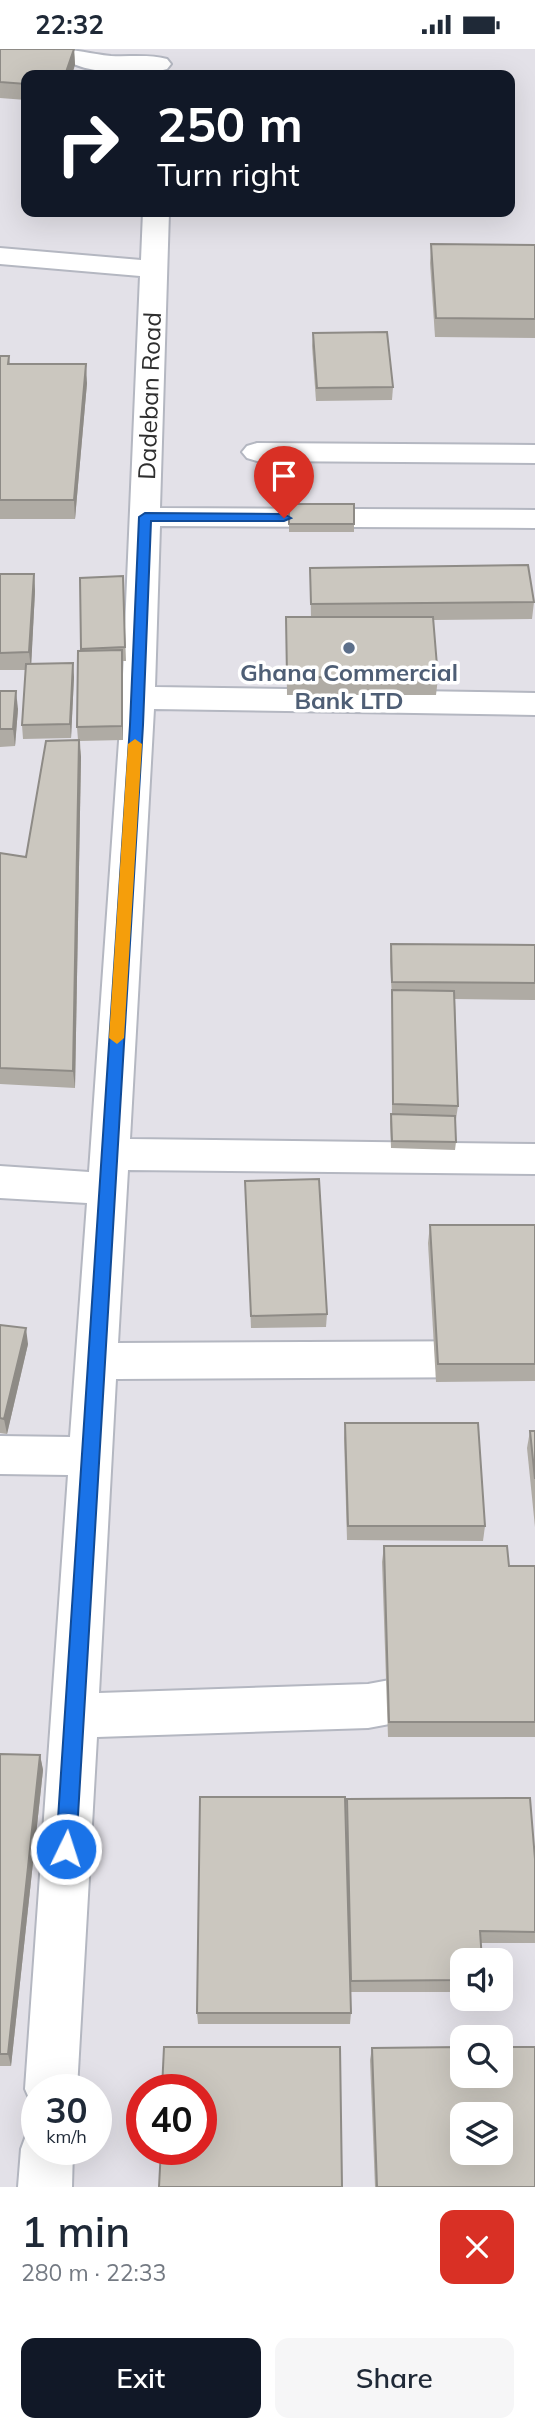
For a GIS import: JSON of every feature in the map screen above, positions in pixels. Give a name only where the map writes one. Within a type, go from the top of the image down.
[{"type":"street","points":[[67,49],[73,57],[86,61],[159,63]]},
{"type":"street","name":"Dadeban Road","points":[[52,2074],[138,698],[156,217]]},
{"type":"street","points":[[0,256],[154,269]]},
{"type":"street","points":[[257,452],[535,454]]},
{"type":"street","points":[[145,517],[535,519]]},
{"type":"street","points":[[138,698],[535,705]]},
{"type":"street","points":[[0,1182],[108,1172],[535,1159]]},
{"type":"street","points":[[97,1361],[535,1359]]},
{"type":"street","points":[[0,1455],[91,1456]]},
{"type":"street","points":[[74,1716],[368,1706],[535,1675]]},
{"type":"street","points":[[45,2187],[46,2165]]},
{"type":"shaded area","points":[[0,49],[535,49],[535,2187],[0,2187]]},
{"type":"building","points":[[0,49],[74,49],[67,70],[21,70],[21,84],[0,82]]},
{"type":"building","points":[[431,244],[535,245],[535,319],[436,318]]},
{"type":"building","points":[[387,332],[393,387],[317,388],[313,333]]},
{"type":"building","points":[[0,356],[9,356],[8,364],[86,364],[74,500],[0,500]]},
{"type":"building","points":[[289,504],[354,504],[354,524],[289,524]]},
{"type":"building","points":[[528,565],[534,602],[311,604],[310,568]]},
{"type":"building","points":[[0,574],[34,574],[29,652],[0,653]]},
{"type":"building","points":[[123,576],[125,647],[81,649],[80,578]]},
{"type":"building","points":[[286,617],[433,617],[438,678],[287,677]]},
{"type":"building","points":[[122,650],[122,726],[77,727],[78,651]]},
{"type":"building","points":[[73,663],[70,724],[22,725],[26,664]]},
{"type":"building","points":[[0,691],[16,691],[13,729],[0,729]]},
{"type":"building","points":[[79,740],[73,1071],[0,1068],[0,853],[26,857],[46,741]]},
{"type":"building","points":[[391,944],[535,945],[535,983],[392,982]]},
{"type":"building","points":[[392,990],[454,991],[458,1106],[393,1104]]},
{"type":"building","points":[[391,1114],[455,1116],[456,1142],[392,1141]]},
{"type":"building","points":[[319,1179],[327,1314],[251,1316],[245,1181]]},
{"type":"building","points":[[430,1225],[535,1225],[535,1364],[438,1364]]},
{"type":"building","points":[[0,1325],[26,1328],[4,1419],[0,1418]]},
{"type":"building","points":[[345,1423],[478,1423],[485,1526],[348,1526]]},
{"type":"building","points":[[530,1431],[535,1431],[535,1479]]},
{"type":"building","points":[[384,1546],[507,1546],[509,1566],[535,1566],[535,1722],[389,1722]]},
{"type":"building","points":[[0,1754],[40,1755],[8,2054],[0,2054]]},
{"type":"building","points":[[200,1797],[345,1797],[351,2013],[197,2013]]},
{"type":"building","points":[[530,1798],[535,1859],[535,1932],[480,1931],[481,1948],[450,1948],[450,1980],[351,1981],[347,1799]]},
{"type":"building","points":[[164,2047],[340,2047],[342,2187],[159,2187],[160,2165],[217,2165],[217,2074],[163,2074]]},
{"type":"building","points":[[450,2047],[450,2088],[513,2088],[513,2047],[535,2047],[535,2187],[377,2187],[372,2048]]},
{"type":"slow traffic","points":[[117,1038],[135,744]]},
{"type":"place","name":"Ghana Commercial Bank LTD","points":[[349,648]]},
{"type":"route","points":[[66,1849],[136,725],[145,517],[284,518]]}]
